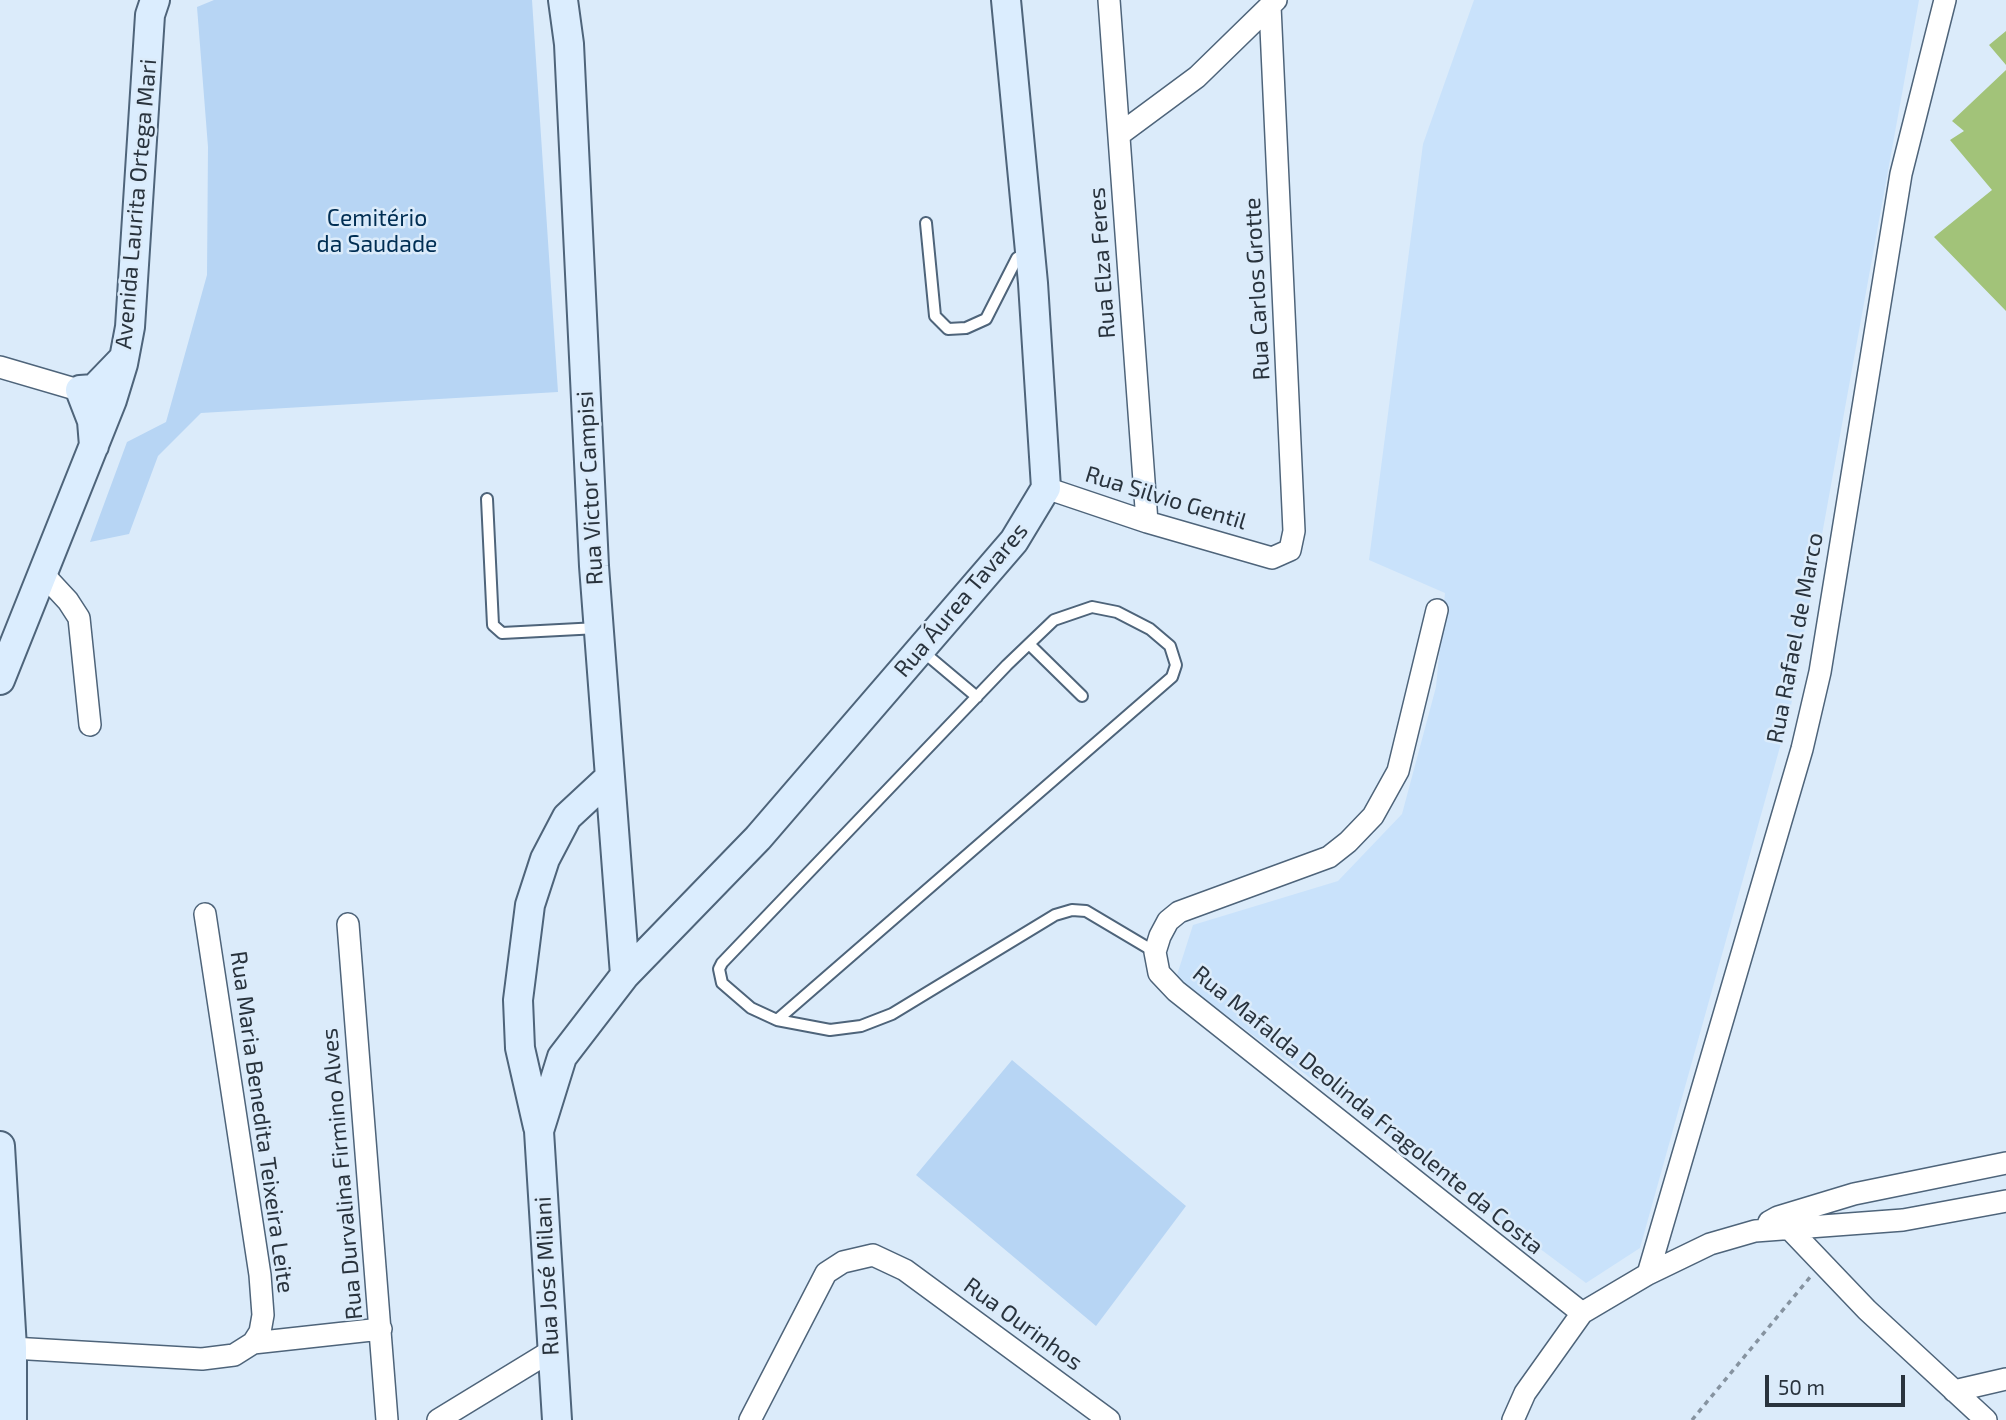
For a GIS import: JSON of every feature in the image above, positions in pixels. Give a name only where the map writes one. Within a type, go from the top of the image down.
[{"type":"street","name":"Avenida Laurita Ortega Mari","points":[[0,680],[112,400],[124,358],[130,327],[150,15],[155,0]]},
{"type":"street","name":"Rua Victor Campisi","points":[[563,0],[569,44],[598,628],[625,975]]},
{"type":"street","points":[[1006,0],[1030,251],[1046,488]]},
{"type":"street","name":"Rua Elza Feres","points":[[1109,0],[1147,522]]},
{"type":"street","points":[[1120,134],[1196,77],[1273,3]]},
{"type":"street","name":"Rua Carlos Grotte","points":[[1272,558],[1290,550],[1294,531],[1273,3]]},
{"type":"street","name":"Rua Rafael de Marco","points":[[1648,1274],[1802,749],[1820,672],[1901,174],[1947,4]]},
{"type":"street","points":[[80,390],[94,389],[124,358]]},
{"type":"street","points":[[0,367],[112,400]]},
{"type":"street","points":[[80,390],[92,421],[94,446]]},
{"type":"street","name":"Rua Silvio Gentil","points":[[1046,488],[1147,522],[1272,558]]},
{"type":"street","name":"Rua Áurea Tavares","points":[[625,975],[758,838],[921,650],[1014,541],[1046,488]]},
{"type":"street","points":[[43,574],[68,601],[79,618],[90,726]]},
{"type":"street","points":[[1155,952],[1168,920],[1180,912],[1329,857],[1373,816],[1398,771],[1437,610]]},
{"type":"street","name":"Rua José Milani","points":[[557,1420],[539,1131],[520,1048],[518,1000],[530,905],[545,859],[566,817],[609,778]]},
{"type":"street","name":"Rua Maria Benedita Teixeira Leite","points":[[205,914],[261,1275],[263,1315],[253,1343]]},
{"type":"street","name":"Rua Durvalina Firmino Alves","points":[[348,924],[387,1420]]},
{"type":"street","name":"Rua Mafalda Deolinda Fragolente da Costa","points":[[1155,952],[1159,973],[1176,991],[1582,1313]]},
{"type":"street","name":"Rua José Milani","points":[[539,1131],[549,1090],[562,1057],[625,975]]},
{"type":"street","points":[[0,1146],[2,1241],[12,1348],[6,1390],[12,1420]]},
{"type":"street","points":[[1513,1420],[1531,1383],[1582,1313],[1648,1274],[1710,1244],[1910,1180],[2006,1164]]},
{"type":"street","points":[[1783,1222],[1903,1220],[2006,1201]]},
{"type":"street","points":[[1783,1222],[1821,1264],[1986,1420]]},
{"type":"street","name":"Rua Ourinhos","points":[[750,1420],[827,1273],[843,1262],[873,1255],[905,1270],[1110,1420]]},
{"type":"street","points":[[12,1348],[202,1359],[234,1355],[253,1343],[380,1329]]},
{"type":"street","points":[[438,1420],[551,1352]]},
{"type":"street","points":[[1954,1391],[2006,1379]]},
{"type":"lane","points":[[926,223],[935,317],[948,329],[966,328],[986,319],[1017,258],[1030,251]]},
{"type":"lane","points":[[487,499],[493,625],[502,633],[598,628]]},
{"type":"lane","points":[[777,1020],[1172,677],[1176,665],[1170,646],[1150,629],[1117,612],[1092,607],[1054,620],[722,962],[719,969],[722,983],[751,1008],[777,1020],[830,1030],[861,1026],[892,1014],[1055,915],[1072,910],[1086,911],[1155,952]]},
{"type":"lane","points":[[1030,645],[1082,696]]},
{"type":"lane","points":[[921,650],[977,697]]},
{"type":"path","points":[[1692,1420],[1821,1264]]},
{"type":"shaded area","points":[[1474,0],[1919,0],[1790,711],[1640,1248],[1586,1283],[1176,978],[1193,925],[1338,881],[1402,814],[1436,687],[1445,593],[1369,560],[1423,144]]},
{"type":"green space","name":"Cemitério da Saudade","points":[[214,0],[532,0],[558,392],[201,413],[158,456],[129,534],[90,542],[127,442],[166,422],[207,275],[208,147],[197,7]]},
{"type":"green space","points":[[1012,1060],[1186,1206],[1096,1326],[916,1175]]},
{"type":"building","points":[[2006,31],[2006,65],[1989,45]]},
{"type":"building","points":[[2006,70],[2006,311],[1934,237],[1992,190],[1950,140],[1964,131],[1952,121]]}]
